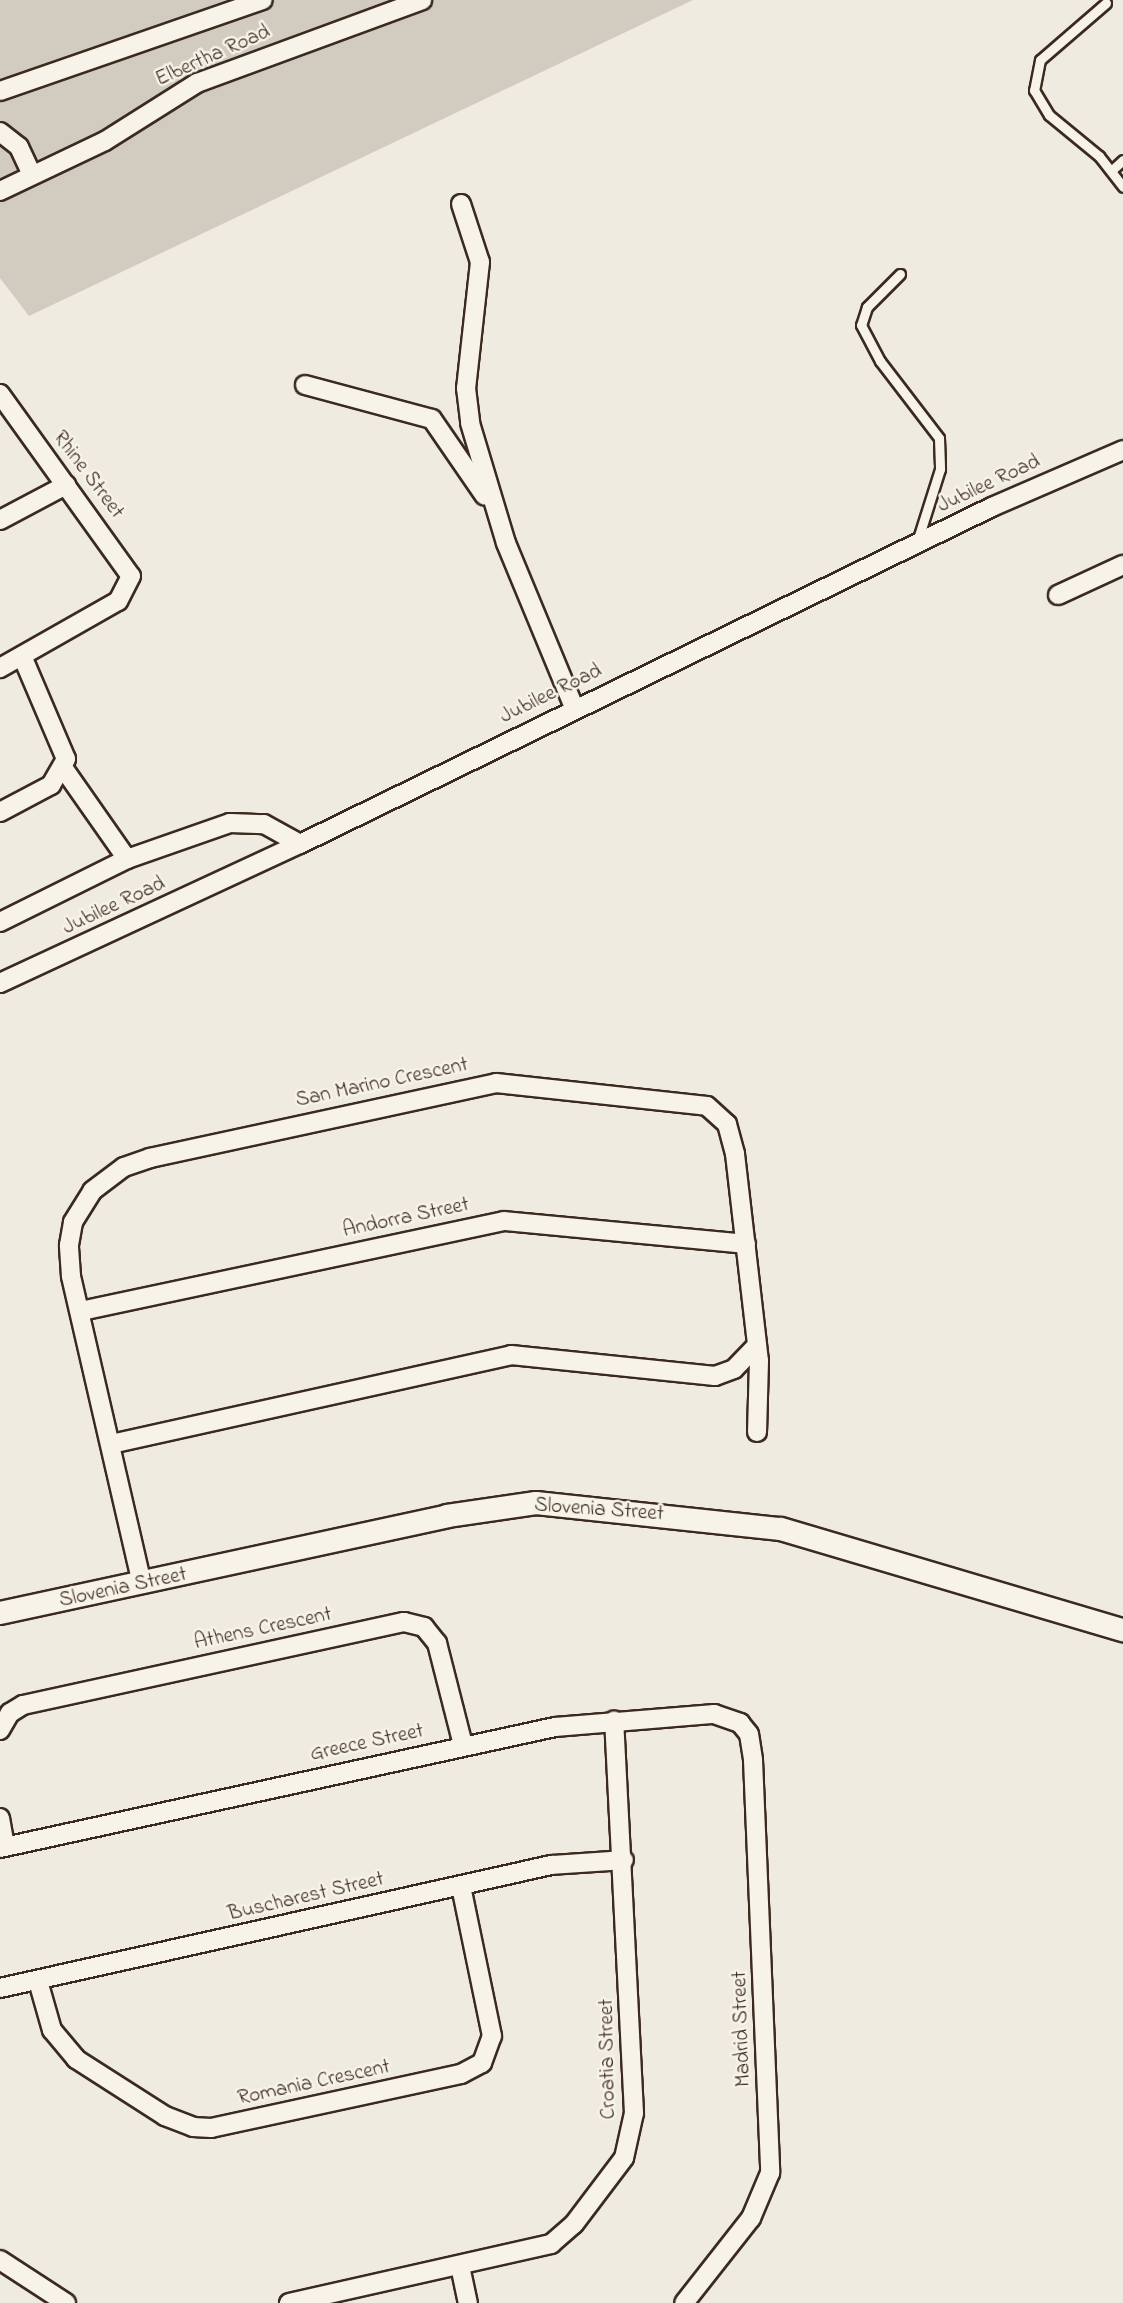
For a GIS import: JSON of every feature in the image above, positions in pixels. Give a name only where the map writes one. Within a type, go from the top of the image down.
[{"type":"street","points":[[0,91],[263,0]]},
{"type":"street","name":"Elbertha Road","points":[[0,190],[31,173],[105,141],[196,83],[422,0]]},
{"type":"street","points":[[0,132],[19,147],[31,173]]},
{"type":"street","points":[[461,204],[480,262],[466,408],[496,512],[574,707]]},
{"type":"street","points":[[305,385],[432,419],[496,512]]},
{"type":"street","name":"Rhine Street","points":[[0,394],[125,562],[130,586],[100,614],[22,656]]},
{"type":"street","name":"Jubilee Road","points":[[0,983],[300,844],[574,707],[917,543],[1123,450]]},
{"type":"street","points":[[0,520],[66,485]]},
{"type":"street","points":[[1058,595],[1123,565]]},
{"type":"street","points":[[0,668],[22,656],[64,746],[64,769],[127,860]]},
{"type":"street","points":[[0,812],[51,784],[64,769]]},
{"type":"street","points":[[0,922],[127,860],[230,823],[264,824],[300,844]]},
{"type":"street","name":"San Marino Crescent","points":[[142,1584],[70,1260],[73,1222],[92,1191],[124,1167],[496,1083],[707,1106],[723,1119],[732,1138],[757,1345],[757,1432]]},
{"type":"street","name":"Andorra Street","points":[[81,1311],[504,1221],[746,1244]]},
{"type":"street","points":[[111,1444],[512,1355],[715,1376],[734,1370],[757,1345]]},
{"type":"street","name":"Slovenia Street","points":[[0,1613],[142,1584],[474,1510],[567,1504],[781,1529],[1123,1630]]},
{"type":"street","name":"Athens Crescent","points":[[0,1730],[10,1713],[23,1704],[404,1622],[424,1627],[437,1643],[464,1745]]},
{"type":"street","name":"Greece Street","points":[[3,1847],[464,1745],[614,1721],[714,1714],[745,1727]]},
{"type":"street","name":"Croatia Street","points":[[289,2303],[460,2266],[559,2238],[628,2149],[634,2113],[624,1860],[614,1721]]},
{"type":"street","name":"Madrid Street","points":[[684,2303],[751,2218],[770,2173],[753,1760],[745,1727]]},
{"type":"street","points":[[0,1818],[3,1847]]},
{"type":"street","name":"Buscharest Street","points":[[0,1988],[550,1865],[624,1860]]},
{"type":"street","name":"Romania Crescent","points":[[38,1981],[52,2030],[76,2059],[165,2116],[193,2127],[212,2128],[461,2074],[482,2063],[492,2036],[461,1886]]},
{"type":"street","points":[[0,2260],[66,2303]]},
{"type":"street","points":[[460,2266],[468,2303]]},
{"type":"lane","points":[[1106,3],[1040,60],[1034,82],[1039,103],[1049,115],[1112,170],[1123,187]]},
{"type":"lane","points":[[1112,170],[1123,160]]},
{"type":"lane","points":[[900,274],[867,308],[861,325],[880,361],[939,438],[940,469],[917,543]]},
{"type":"shaded area","points":[[0,0],[693,0],[29,316],[0,278]]}]
